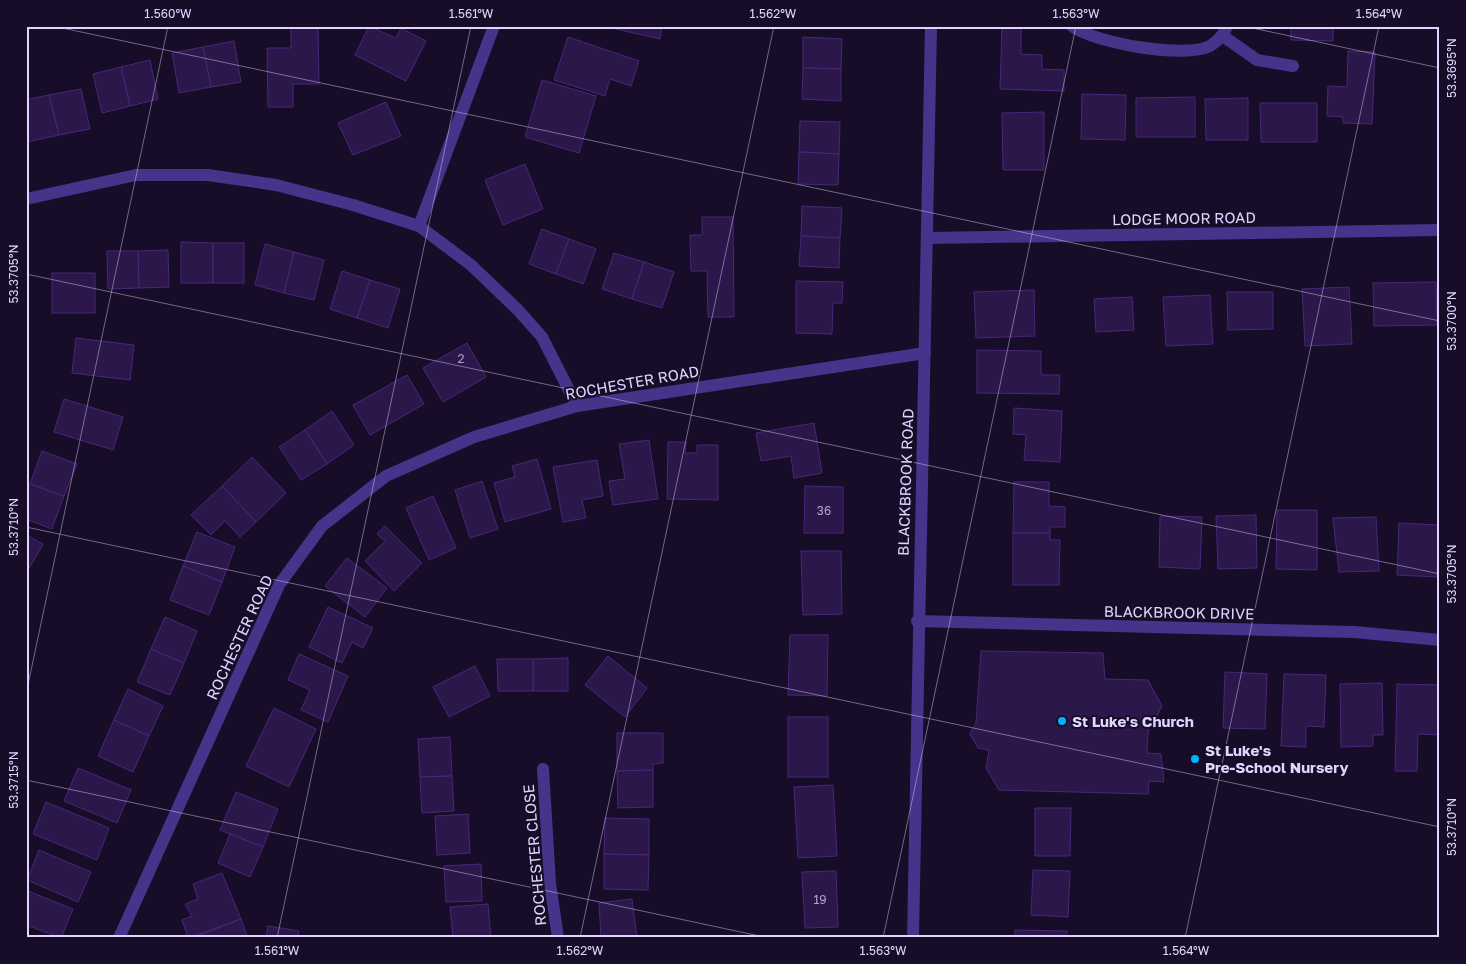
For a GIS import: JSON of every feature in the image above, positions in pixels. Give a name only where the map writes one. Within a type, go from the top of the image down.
[{"type":"street","points":[[418,226],[494,26]]},
{"type":"street","name":"BLACKBROOK ROAD","points":[[913,938],[917,621],[928,238],[931,26]]},
{"type":"street","points":[[1072,26],[1101,40],[1174,52],[1209,47],[1225,31],[1257,60],[1293,66]]},
{"type":"street","points":[[26,199],[136,175],[208,175],[276,185],[353,205],[418,226],[471,266],[518,310],[542,337],[577,406]]},
{"type":"street","name":"LODGE MOOR ROAD","points":[[928,238],[1440,230]]},
{"type":"street","name":"ROCHESTER ROAD","points":[[119,938],[279,585],[322,526],[386,476],[474,437],[577,406],[925,353]]},
{"type":"street","name":"BLACKBROOK DRIVE","points":[[917,621],[1354,632],[1440,640]]},
{"type":"street","name":"ROCHESTER CLOSE","points":[[543,769],[550,882],[558,938]]},
{"type":"building","points":[[369,26],[396,38],[401,28],[426,41],[406,81],[355,55]]},
{"type":"building","points":[[603,26],[662,26],[660,39]]},
{"type":"building","points":[[1002,26],[1021,26],[1021,54],[1042,55],[1042,69],[1064,70],[1064,91],[1000,89]]},
{"type":"building","points":[[1291,26],[1333,26],[1333,41],[1291,40]]},
{"type":"building","points":[[291,27],[318,27],[319,84],[293,84],[293,107],[268,107],[267,48],[291,48]]},
{"type":"building","points":[[568,37],[639,61],[631,86],[610,79],[605,96],[554,80]]},
{"type":"building","points":[[803,37],[842,39],[841,69],[803,68]]},
{"type":"building","points":[[234,41],[241,82],[211,87],[203,47]]},
{"type":"building","points":[[203,47],[211,87],[179,93],[172,53]]},
{"type":"building","points":[[1348,51],[1375,52],[1372,124],[1343,123],[1343,117],[1327,116],[1328,86],[1347,87]]},
{"type":"building","points":[[150,60],[158,99],[130,106],[121,67]]},
{"type":"building","points":[[121,67],[130,106],[102,113],[93,74]]},
{"type":"building","points":[[803,68],[841,69],[841,101],[802,99]]},
{"type":"building","points":[[542,80],[596,96],[579,153],[525,137]]},
{"type":"building","points":[[81,89],[90,129],[59,135],[49,95]]},
{"type":"building","points":[[1082,94],[1126,95],[1125,140],[1081,139]]},
{"type":"building","points":[[49,95],[59,135],[26,142],[26,100]]},
{"type":"building","points":[[1195,97],[1195,137],[1136,137],[1136,98]]},
{"type":"building","points":[[1248,98],[1248,140],[1206,140],[1205,99]]},
{"type":"building","points":[[386,102],[401,136],[353,155],[338,123]]},
{"type":"building","points":[[1260,103],[1317,103],[1317,142],[1261,142]]},
{"type":"building","points":[[1044,112],[1044,170],[1003,170],[1002,113]]},
{"type":"building","points":[[800,121],[840,122],[839,154],[799,152]]},
{"type":"building","points":[[799,152],[839,154],[838,185],[798,184]]},
{"type":"building","points":[[525,164],[543,209],[503,225],[485,180]]},
{"type":"building","points":[[802,206],[842,208],[840,238],[801,236]]},
{"type":"building","points":[[702,217],[733,217],[734,317],[708,317],[707,271],[691,271],[690,235],[702,235]]},
{"type":"building","points":[[542,229],[569,239],[556,274],[529,264]]},
{"type":"building","points":[[801,236],[840,238],[839,268],[799,266]]},
{"type":"building","points":[[569,239],[596,249],[583,284],[556,274]]},
{"type":"building","points":[[181,242],[213,243],[213,283],[181,283]]},
{"type":"building","points":[[213,243],[244,243],[244,283],[213,283]]},
{"type":"building","points":[[265,244],[294,252],[284,293],[255,285]]},
{"type":"building","points":[[168,250],[169,287],[139,288],[138,251]]},
{"type":"building","points":[[107,251],[138,251],[139,288],[108,289]]},
{"type":"building","points":[[294,252],[324,260],[314,300],[284,293]]},
{"type":"building","points":[[614,253],[644,262],[632,299],[602,289]]},
{"type":"building","points":[[644,262],[674,272],[662,308],[632,299]]},
{"type":"building","points":[[342,271],[370,280],[357,318],[330,309]]},
{"type":"building","points":[[52,273],[95,273],[95,313],[52,313]]},
{"type":"building","points":[[370,280],[400,289],[388,328],[357,318]]},
{"type":"building","points":[[796,281],[843,282],[842,303],[833,303],[832,334],[796,333]]},
{"type":"building","points":[[1436,282],[1437,325],[1374,326],[1373,283]]},
{"type":"building","points":[[1349,287],[1352,344],[1305,346],[1302,289]]},
{"type":"building","points":[[1034,290],[1035,336],[976,338],[974,292]]},
{"type":"building","points":[[1227,292],[1273,292],[1273,329],[1228,330]]},
{"type":"building","points":[[1210,295],[1213,344],[1166,346],[1163,297]]},
{"type":"building","points":[[1132,297],[1134,330],[1096,332],[1094,299]]},
{"type":"building","points":[[76,338],[134,345],[130,380],[72,373]]},
{"type":"building","points":[[467,343],[486,377],[443,402],[423,368]]},
{"type":"building","points":[[977,350],[1041,351],[1041,375],[1060,375],[1059,394],[977,393]]},
{"type":"building","points":[[407,375],[424,404],[370,435],[353,405]]},
{"type":"building","points":[[64,399],[123,417],[113,450],[54,432]]},
{"type":"building","points":[[1014,408],[1062,411],[1060,462],[1024,460],[1026,435],[1013,434]]},
{"type":"building","points":[[332,411],[354,445],[327,464],[305,430]]},
{"type":"building","points":[[814,423],[822,473],[794,478],[791,456],[761,461],[756,433]]},
{"type":"building","points":[[305,430],[327,464],[301,480],[279,447]]},
{"type":"building","points":[[649,440],[658,499],[613,505],[609,481],[625,479],[619,444]]},
{"type":"building","points":[[668,442],[686,442],[685,453],[697,453],[697,445],[718,445],[718,500],[667,499]]},
{"type":"building","points":[[42,451],[77,464],[64,496],[30,484]]},
{"type":"building","points":[[252,457],[286,493],[256,522],[222,486]]},
{"type":"building","points":[[537,459],[551,509],[505,522],[494,483],[515,477],[512,466]]},
{"type":"building","points":[[597,460],[603,496],[582,500],[586,518],[563,522],[553,467]]},
{"type":"building","points":[[482,481],[498,529],[470,538],[455,490]]},
{"type":"building","points":[[1014,482],[1049,482],[1049,506],[1065,507],[1065,527],[1050,527],[1050,533],[1013,533]]},
{"type":"building","points":[[30,484],[64,496],[52,529],[26,519],[26,493]]},
{"type":"building","points":[[222,486],[256,522],[240,537],[225,521],[211,535],[191,515]]},
{"type":"building","points":[[805,486],[843,487],[843,533],[804,533]]},
{"type":"building","points":[[433,496],[456,548],[429,560],[406,508]]},
{"type":"building","points":[[1277,510],[1317,510],[1317,570],[1276,569]]},
{"type":"building","points":[[1256,515],[1257,568],[1218,569],[1216,516]]},
{"type":"building","points":[[1160,516],[1202,517],[1200,569],[1159,567]]},
{"type":"building","points":[[1376,517],[1379,571],[1339,572],[1333,518]]},
{"type":"building","points":[[1399,523],[1438,525],[1437,577],[1397,575]]},
{"type":"building","points":[[385,526],[422,563],[394,591],[365,561],[385,541],[377,534]]},
{"type":"building","points":[[197,532],[235,547],[222,582],[183,566]]},
{"type":"building","points":[[1013,533],[1050,533],[1050,540],[1060,540],[1059,585],[1013,585]]},
{"type":"building","points":[[26,535],[43,544],[26,574]]},
{"type":"building","points":[[801,551],[841,551],[842,614],[803,615]]},
{"type":"building","points":[[347,558],[387,588],[365,617],[325,586]]},
{"type":"building","points":[[183,566],[222,582],[209,615],[170,600]]},
{"type":"building","points":[[328,607],[373,628],[363,648],[352,642],[342,663],[309,647]]},
{"type":"building","points":[[165,617],[197,631],[184,663],[151,649]]},
{"type":"building","points":[[790,635],[828,635],[827,696],[788,695]]},
{"type":"building","points":[[151,649],[184,663],[170,695],[137,682]]},
{"type":"building","name":"St Luke's Church","points":[[981,651],[1103,653],[1105,679],[1148,680],[1162,706],[1156,718],[1149,717],[1147,753],[1161,754],[1164,782],[1149,781],[1148,794],[999,790],[986,768],[989,750],[978,748],[970,734],[976,723]]},
{"type":"building","points":[[299,654],[348,676],[328,722],[301,710],[310,690],[288,680]]},
{"type":"building","points":[[608,656],[647,688],[625,717],[585,685]]},
{"type":"building","points":[[568,658],[568,691],[533,691],[533,659]]},
{"type":"building","points":[[497,659],[533,659],[533,691],[498,691]]},
{"type":"building","points":[[475,666],[490,696],[449,717],[433,687]]},
{"type":"building","points":[[1225,672],[1267,674],[1265,729],[1223,728]]},
{"type":"building","points":[[1284,674],[1326,675],[1324,727],[1306,726],[1306,747],[1281,746]]},
{"type":"building","points":[[1382,683],[1383,735],[1373,735],[1373,746],[1341,747],[1340,684]]},
{"type":"building","points":[[1397,684],[1440,685],[1440,735],[1418,734],[1417,771],[1395,771]]},
{"type":"building","points":[[128,689],[163,706],[149,736],[114,720]]},
{"type":"building","points":[[274,708],[316,729],[289,787],[246,766]]},
{"type":"building","points":[[788,717],[828,717],[828,777],[788,777]]},
{"type":"building","points":[[114,720],[149,736],[133,772],[98,756]]},
{"type":"building","points":[[617,733],[663,733],[663,763],[653,764],[653,770],[617,771]]},
{"type":"building","points":[[450,737],[452,776],[420,777],[418,739]]},
{"type":"building","points":[[78,768],[131,790],[117,823],[64,801]]},
{"type":"building","points":[[653,770],[653,807],[618,808],[617,771]]},
{"type":"building","points":[[452,776],[454,811],[422,813],[420,777]]},
{"type":"building","points":[[833,785],[837,856],[798,858],[794,787]]},
{"type":"building","points":[[236,792],[278,809],[263,847],[220,830]]},
{"type":"building","points":[[46,802],[109,828],[97,860],[33,834]]},
{"type":"building","points":[[1035,808],[1071,808],[1070,856],[1035,856]]},
{"type":"building","points":[[468,814],[470,853],[437,855],[435,816]]},
{"type":"building","points":[[605,818],[649,819],[649,855],[604,854]]},
{"type":"building","points":[[230,834],[263,847],[250,877],[218,863]]},
{"type":"building","points":[[39,850],[91,872],[78,902],[27,880]]},
{"type":"building","points":[[604,854],[649,855],[648,890],[604,889]]},
{"type":"building","points":[[481,864],[482,901],[446,902],[444,866]]},
{"type":"building","points":[[1033,870],[1070,871],[1068,917],[1031,915]]},
{"type":"building","points":[[836,871],[838,927],[805,928],[802,872]]},
{"type":"building","points":[[222,873],[241,919],[188,938],[182,920],[192,916],[185,904],[198,899],[193,884]]},
{"type":"building","points":[[28,891],[73,909],[61,938],[26,925]]},
{"type":"building","points":[[632,899],[637,938],[601,938],[599,903]]},
{"type":"building","points":[[488,904],[491,938],[453,938],[450,907]]},
{"type":"building","points":[[241,919],[248,938],[192,938]]},
{"type":"building","points":[[268,926],[299,931],[298,938],[266,938]]},
{"type":"building","points":[[1015,930],[1067,931],[1067,938],[1015,938]]},
{"type":"place","name":"St Luke's Church","points":[[1062,721]]},
{"type":"place","name":"St Luke's Pre-School Nursery","points":[[1195,759]]}]
